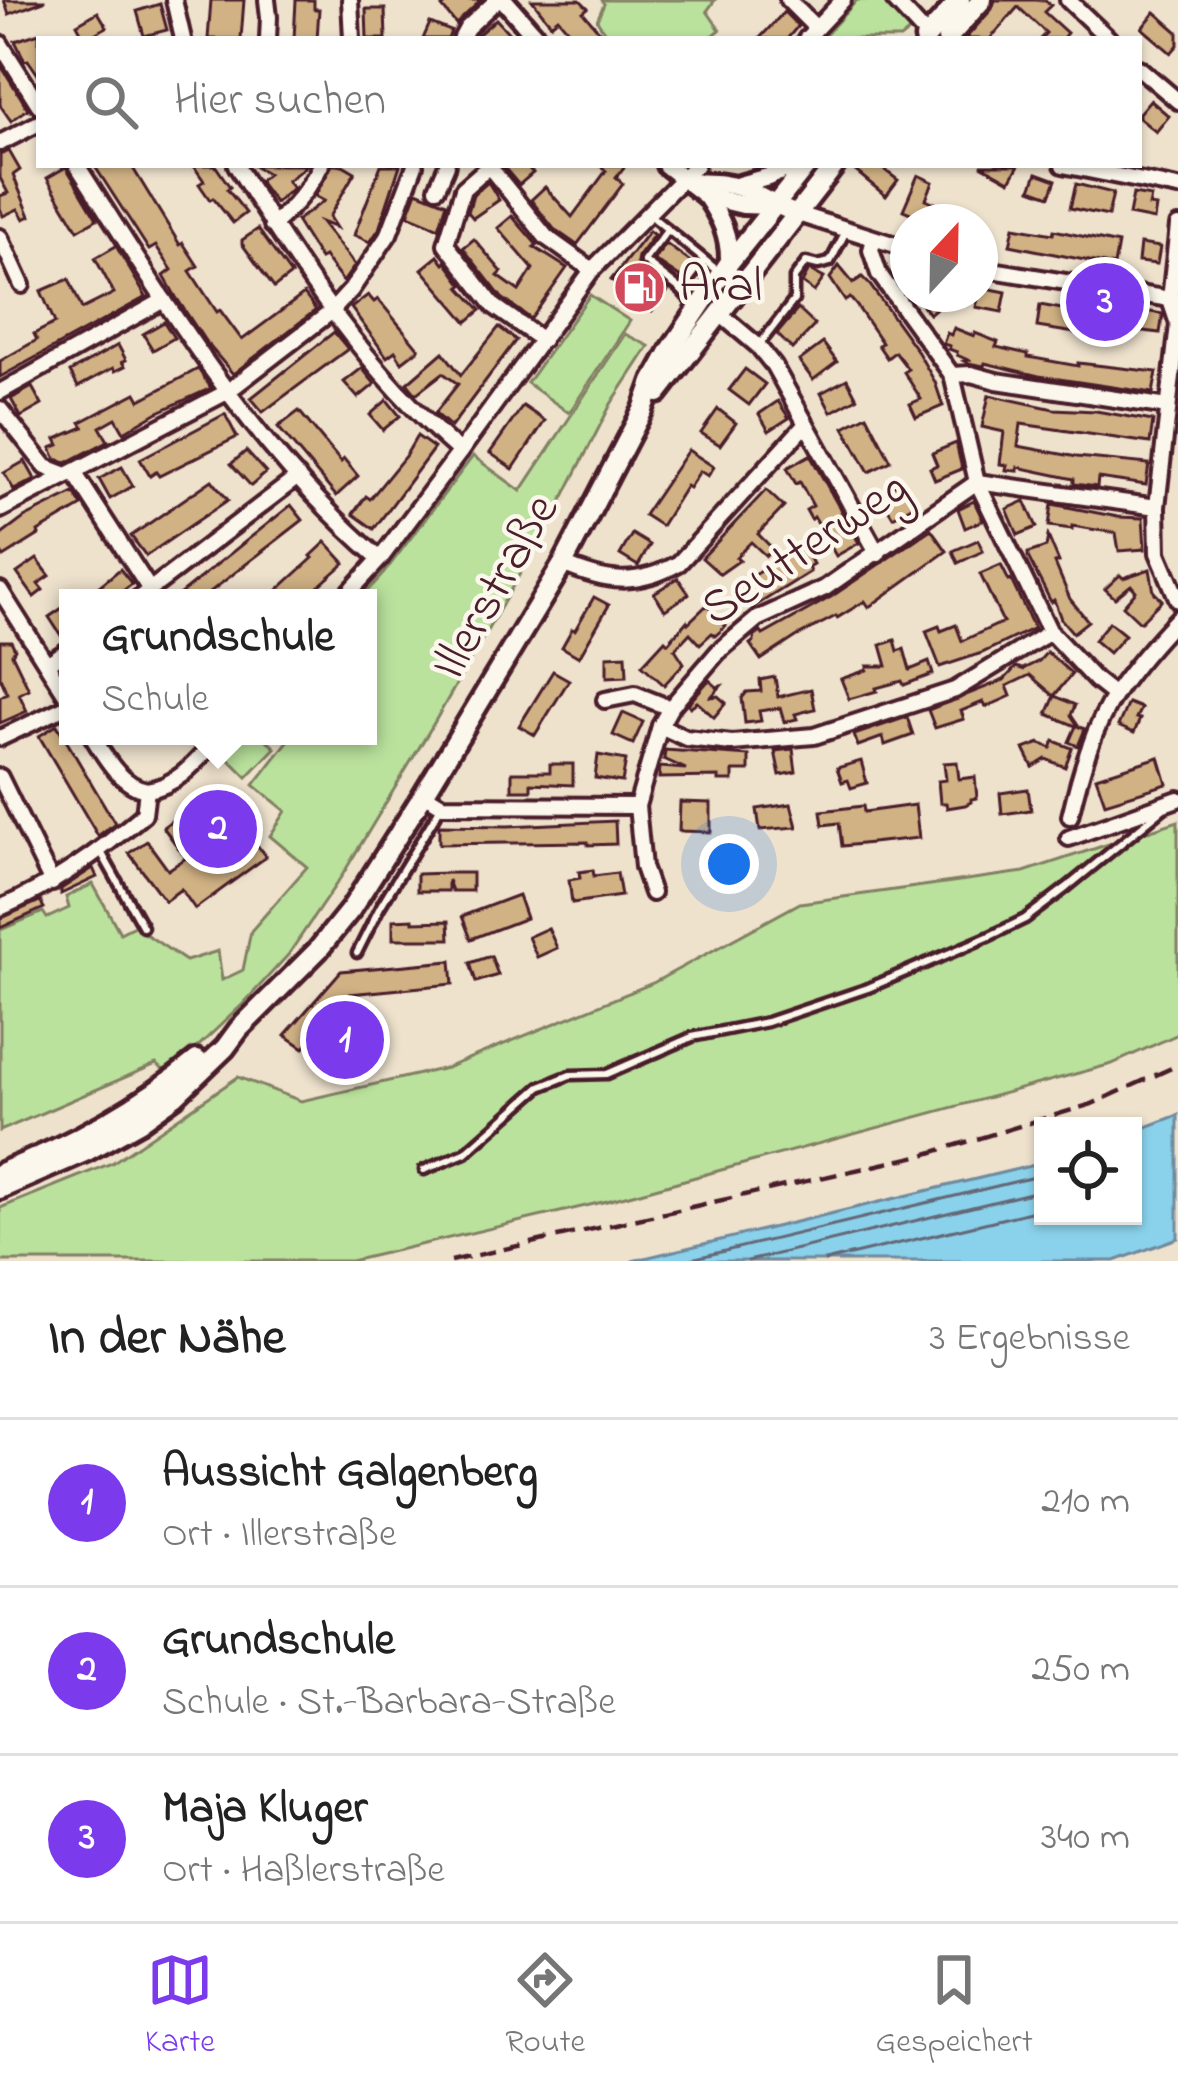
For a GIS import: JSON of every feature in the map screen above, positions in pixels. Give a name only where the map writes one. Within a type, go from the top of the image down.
[{"type":"main road","points":[[934,36],[960,0]]},
{"type":"main road","points":[[936,36],[982,0]]},
{"type":"main road","name":"Illerstraße","points":[[0,1190],[88,1151],[175,1096],[318,950],[424,794],[563,564],[653,382],[698,308],[805,168]]},
{"type":"main road","name":"Illerstraße","points":[[643,410],[832,168]]},
{"type":"main road","name":"Illerstraße","points":[[0,1173],[113,1120],[165,1087],[239,1029]]},
{"type":"street","points":[[174,0],[182,36]]},
{"type":"street","points":[[267,0],[268,36]]},
{"type":"street","points":[[350,0],[352,36]]},
{"type":"street","points":[[463,36],[500,0],[535,36]]},
{"type":"street","points":[[788,0],[811,33],[844,0]]},
{"type":"street","points":[[894,0],[931,36]]},
{"type":"street","points":[[1068,0],[1105,36]]},
{"type":"street","points":[[0,43],[36,100]]},
{"type":"street","points":[[1142,71],[1178,101]]},
{"type":"street","points":[[0,143],[36,125]]},
{"type":"street","points":[[79,168],[226,392],[347,531],[380,559]]},
{"type":"street","points":[[238,168],[331,312],[408,405],[460,452]]},
{"type":"street","points":[[272,224],[313,182],[320,168]]},
{"type":"street","points":[[0,510],[226,392],[331,312],[388,234],[414,168]]},
{"type":"street","points":[[437,188],[446,168]]},
{"type":"street","points":[[487,168],[464,189],[446,244],[494,306],[542,340]]},
{"type":"street","points":[[491,168],[546,237],[592,270]]},
{"type":"street","points":[[735,185],[788,168]]},
{"type":"street","points":[[1078,168],[1178,188]]},
{"type":"street","points":[[690,175],[735,185],[773,206]]},
{"type":"street","points":[[690,175],[728,236],[725,268]]},
{"type":"street","points":[[352,589],[380,559],[592,270],[690,175]]},
{"type":"street","points":[[706,196],[773,206],[890,243]]},
{"type":"street","points":[[1178,226],[1174,300],[1178,324],[1157,507],[1158,553],[1178,600]]},
{"type":"street","points":[[0,237],[22,284]]},
{"type":"street","points":[[874,238],[871,250],[879,274],[952,375],[977,482],[1050,632],[1114,695]]},
{"type":"street","points":[[998,271],[1174,300]]},
{"type":"street","points":[[0,392],[164,300]]},
{"type":"street","points":[[718,313],[774,366],[878,554]]},
{"type":"street","points":[[952,375],[971,374],[1168,406]]},
{"type":"street","points":[[0,409],[46,467],[69,473],[142,589]]},
{"type":"street","points":[[563,564],[615,581],[638,579],[680,563],[805,425]]},
{"type":"street","points":[[151,589],[298,476]]},
{"type":"street","points":[[977,482],[1157,507]]},
{"type":"street","name":"Seutterweg","points":[[652,893],[643,867],[637,806],[660,726],[670,708],[718,652],[757,619],[825,588],[977,482]]},
{"type":"street","points":[[0,590],[59,684]]},
{"type":"street","points":[[1070,816],[1079,778],[1114,695],[1178,618]]},
{"type":"street","points":[[660,726],[686,738],[732,743],[814,736],[955,690],[1050,632]]},
{"type":"street","points":[[48,663],[59,656]]},
{"type":"street","points":[[605,700],[635,694],[670,708]]},
{"type":"street","points":[[0,738],[59,707]]},
{"type":"street","points":[[98,745],[138,790],[159,788],[179,778],[211,745]]},
{"type":"street","points":[[0,776],[52,883]]},
{"type":"street","points":[[0,908],[52,883],[100,851],[144,814],[148,790]]},
{"type":"street","points":[[424,794],[442,805],[637,806]]},
{"type":"street","points":[[1069,838],[1176,800]]},
{"type":"lane","points":[[648,214],[704,260],[725,268]]},
{"type":"lane","points":[[758,346],[794,300],[794,278],[806,262],[830,262],[846,230]]},
{"type":"lane","points":[[666,232],[644,261],[698,308]]},
{"type":"lane","points":[[681,290],[704,260]]},
{"type":"lane","points":[[424,1170],[465,1153],[540,1087],[570,1075],[607,1074],[692,1036],[767,1022],[868,988],[1024,919],[1176,800]]},
{"type":"lane","points":[[357,953],[442,805]]},
{"type":"lane","points":[[100,851],[143,927]]},
{"type":"green space","points":[[602,0],[715,0],[707,11],[720,30],[713,36],[607,36],[597,20]]},
{"type":"green space","points":[[857,0],[884,0],[911,30],[904,36],[825,36]]},
{"type":"green space","points":[[590,295],[630,321],[569,413],[527,383]]},
{"type":"green space","points":[[625,334],[649,346],[611,404],[560,504],[434,723],[288,955],[169,1074],[156,1064],[0,1131],[0,930],[43,912],[47,918],[69,908],[66,897],[93,884],[120,933],[134,926],[186,961],[218,951],[222,980],[243,970],[251,931],[307,867],[270,836],[286,811],[254,785],[285,745],[377,745],[377,589],[369,589],[473,456],[521,491]]},
{"type":"green space","points":[[231,745],[275,748],[247,777],[223,753]]},
{"type":"green space","points":[[1178,821],[1178,1034],[1112,1064],[607,1201],[351,1261],[0,1261],[0,1208],[112,1163],[238,1077],[301,1101],[446,1068],[653,983],[800,903],[1024,872]]},
{"type":"water","points":[[1178,1115],[1178,1238],[1115,1261],[632,1261],[1034,1165],[1034,1225],[1142,1225],[1142,1129]]},
{"type":"building","points":[[4,0],[44,0],[44,1],[9,14]]},
{"type":"building","points":[[211,0],[244,0],[241,36],[208,36]]},
{"type":"building","points":[[296,0],[314,0],[314,9],[319,9],[317,36],[294,36]]},
{"type":"building","points":[[450,0],[481,0],[456,24],[442,7]]},
{"type":"building","points":[[532,0],[580,0],[588,8],[583,12],[603,36],[573,36],[558,18],[551,24]]},
{"type":"building","points":[[995,0],[1045,0],[1051,5],[1044,12],[1067,33],[1043,36],[1046,33],[1018,7],[993,36],[968,36]]},
{"type":"building","points":[[160,4],[167,30],[144,36],[137,11]]},
{"type":"building","points":[[366,9],[385,9],[386,36],[367,36]]},
{"type":"building","points":[[98,12],[107,27],[83,36],[77,24]]},
{"type":"building","points":[[784,12],[798,26],[790,36],[762,36]]},
{"type":"building","points":[[1155,12],[1178,32],[1178,45],[1171,53],[1142,28]]},
{"type":"building","points":[[496,19],[511,36],[476,36]]},
{"type":"building","points":[[430,23],[451,31],[449,36],[424,36]]},
{"type":"building","points":[[39,33],[36,72],[25,61],[15,41]]},
{"type":"building","points":[[0,64],[28,109],[11,121],[0,105]]},
{"type":"building","points":[[1150,100],[1169,116],[1156,132],[1142,120],[1142,109]]},
{"type":"building","points":[[9,151],[20,170],[13,175],[30,216],[24,219],[18,209],[3,216],[0,208],[0,196],[8,193],[0,178],[0,155]]},
{"type":"building","points":[[67,168],[97,219],[78,230],[47,178]]},
{"type":"building","points":[[96,168],[133,168],[198,266],[190,271],[242,340],[304,294],[316,310],[233,374],[176,297],[164,276],[172,270],[156,246],[149,250]]},
{"type":"building","points":[[195,168],[217,168],[246,213],[233,223],[210,200],[199,184],[204,181]]},
{"type":"building","points":[[258,168],[303,168],[287,181],[293,188],[275,203],[259,181],[268,174]]},
{"type":"building","points":[[330,168],[355,172],[329,217],[336,228],[321,222],[355,265],[343,282],[324,257],[320,259],[296,221],[324,201],[315,196]]},
{"type":"building","points":[[380,168],[399,168],[379,229],[370,242],[354,235]]},
{"type":"building","points":[[505,168],[528,168],[533,173],[519,185]]},
{"type":"building","points":[[603,168],[624,168],[616,177],[623,184],[577,245],[554,229],[531,200],[545,187],[572,217],[606,171]]},
{"type":"building","points":[[852,168],[882,168],[898,180],[886,196]]},
{"type":"building","points":[[986,168],[1017,168],[1010,181]]},
{"type":"building","points":[[1037,173],[1056,180],[1050,196],[1031,189]]},
{"type":"building","points":[[918,175],[933,182],[926,199],[937,204],[906,204]]},
{"type":"building","points":[[488,182],[499,200],[473,218],[468,212],[473,195]]},
{"type":"building","points":[[1076,184],[1113,193],[1108,216],[1070,208]]},
{"type":"building","points":[[417,191],[447,203],[439,228],[408,215]]},
{"type":"building","points":[[1133,194],[1151,197],[1149,206],[1156,207],[1154,220],[1129,215]]},
{"type":"building","points":[[512,216],[537,245],[534,247],[567,268],[531,319],[502,298],[463,248],[474,239],[502,272],[498,276],[519,291],[533,269],[498,228]]},
{"type":"building","points":[[1014,227],[1118,244],[1114,266],[1010,245]]},
{"type":"building","points":[[258,229],[291,275],[274,288],[242,244]]},
{"type":"building","name":"Aral","points":[[649,231],[654,235],[637,263],[669,290],[652,311],[611,280]]},
{"type":"building","points":[[666,244],[692,263],[681,278],[654,260]]},
{"type":"building","points":[[1140,244],[1160,247],[1157,264],[1138,262]]},
{"type":"building","points":[[116,246],[146,297],[0,377],[0,361],[37,340],[34,334],[55,323],[41,291],[69,279],[82,309],[114,293],[95,258]]},
{"type":"building","points":[[438,256],[481,310],[467,322],[422,269]]},
{"type":"building","points":[[839,266],[853,283],[862,277],[870,285],[916,349],[943,406],[916,417],[910,404],[921,399],[904,372],[908,369],[895,352],[887,358],[856,305],[850,298],[845,301],[830,278]]},
{"type":"building","points":[[809,270],[824,278],[814,292],[802,283]]},
{"type":"building","points":[[998,290],[1006,292],[1002,312],[998,311]]},
{"type":"building","points":[[368,295],[374,302],[378,299],[419,349],[402,362],[395,351],[387,357],[351,308]]},
{"type":"building","points":[[1040,305],[1084,313],[1081,334],[1037,327]]},
{"type":"building","points":[[798,309],[815,325],[792,349],[777,334]]},
{"type":"building","points":[[1138,310],[1163,314],[1160,333],[1103,331],[1106,313],[1137,319]]},
{"type":"building","points":[[164,322],[174,338],[153,350],[143,334]]},
{"type":"building","points":[[499,327],[516,340],[451,427],[435,413],[458,384],[443,373],[416,394],[407,383],[443,352],[461,375]]},
{"type":"building","points":[[954,328],[1028,357],[1157,372],[1153,393],[968,363],[943,344]]},
{"type":"building","points":[[334,332],[348,349],[263,412],[251,398]]},
{"type":"building","points":[[823,343],[837,362],[813,380],[799,361]]},
{"type":"building","points":[[118,345],[125,366],[78,387],[70,372]]},
{"type":"building","points":[[362,368],[375,384],[358,398],[344,382]]},
{"type":"building","points":[[198,369],[211,388],[124,432],[116,418],[100,427],[108,441],[66,463],[56,459],[51,448],[59,445],[56,439],[84,427],[81,422],[136,393],[140,400]]},
{"type":"building","points":[[745,369],[765,384],[749,405],[729,390]]},
{"type":"building","points":[[847,379],[857,398],[831,412],[821,393]]},
{"type":"building","points":[[32,387],[42,405],[21,417],[11,399]]},
{"type":"building","points":[[989,395],[1054,409],[1153,421],[1150,443],[1021,424],[1018,446],[1149,464],[1146,485],[1098,478],[1097,487],[1018,467],[1018,471],[1006,470],[1007,465],[1000,464],[1004,432],[982,427]]},
{"type":"building","points":[[387,400],[400,416],[383,430],[370,415]]},
{"type":"building","points":[[778,401],[789,418],[769,431],[759,414]]},
{"type":"building","points":[[523,406],[545,421],[513,469],[490,453]]},
{"type":"building","points":[[718,409],[736,423],[720,445],[701,433]]},
{"type":"building","points":[[299,411],[358,476],[336,496],[278,427]]},
{"type":"building","points":[[225,414],[237,437],[159,476],[156,472],[150,476],[140,459]]},
{"type":"building","points":[[867,415],[891,461],[869,472],[844,427]]},
{"type":"building","points":[[417,436],[434,448],[374,529],[353,514],[366,496],[370,499]]},
{"type":"building","points":[[956,443],[962,469],[935,480],[930,468],[937,465],[932,453]]},
{"type":"building","points":[[688,450],[714,467],[708,476],[700,471],[686,486],[661,526],[644,515]]},
{"type":"building","points":[[246,451],[266,473],[251,486],[231,464]]},
{"type":"building","points":[[810,455],[859,543],[836,556],[806,510],[813,506],[800,482],[796,484],[787,468]]},
{"type":"building","points":[[25,461],[35,479],[14,490],[4,473]]},
{"type":"building","points":[[122,467],[133,486],[110,499],[99,479]]},
{"type":"building","points":[[212,480],[228,500],[146,556],[131,536]]},
{"type":"building","points":[[899,482],[913,505],[893,517],[879,494]]},
{"type":"building","points":[[766,490],[784,507],[758,534],[773,549],[766,556],[751,542],[736,557],[740,560],[720,574],[702,558]]},
{"type":"building","points":[[74,493],[82,506],[4,557],[0,536]]},
{"type":"building","points":[[974,501],[983,520],[965,528],[958,509]]},
{"type":"building","points":[[1025,501],[1037,527],[1018,535],[1007,509]]},
{"type":"building","points":[[1052,504],[1143,518],[1145,549],[1119,551],[1116,533],[1049,526]]},
{"type":"building","points":[[291,505],[303,520],[214,589],[186,589]]},
{"type":"building","points":[[931,529],[947,551],[869,607],[865,601],[761,660],[750,644],[754,637],[831,597]]},
{"type":"building","points":[[632,534],[650,545],[638,566],[620,555]]},
{"type":"building","points":[[1048,536],[1070,599],[1088,621],[1073,633],[1028,557],[1046,547]]},
{"type":"building","points":[[978,540],[983,551],[958,563],[953,551]]},
{"type":"building","points":[[326,542],[345,563],[320,589],[279,589],[313,558]]},
{"type":"building","points":[[803,546],[813,564],[808,567],[810,572],[752,608],[738,584]]},
{"type":"building","points":[[37,559],[50,576],[38,584],[43,590],[34,597],[17,573]]},
{"type":"building","points":[[1001,565],[1034,628],[940,667],[926,631],[956,625],[962,641],[1003,622],[980,574]]},
{"type":"building","points":[[120,569],[132,584],[126,589],[98,587]]},
{"type":"building","points":[[1150,569],[1154,592],[1162,600],[1140,622],[1123,606],[1136,591],[1131,585],[1115,598],[1105,589],[1120,575]]},
{"type":"building","points":[[678,578],[689,594],[665,610],[654,593]]},
{"type":"building","points":[[594,597],[609,605],[579,657],[562,647]]},
{"type":"building","points":[[707,605],[726,626],[700,644],[690,633],[675,649],[684,663],[664,685],[642,665]]},
{"type":"building","points":[[59,610],[59,632],[49,617]]},
{"type":"building","points":[[1109,622],[1125,635],[1109,653],[1094,640]]},
{"type":"building","points":[[895,640],[898,651],[904,649],[910,670],[929,662],[933,674],[849,699],[841,679],[867,666],[887,666],[881,645]]},
{"type":"building","points":[[0,641],[11,641],[12,654],[29,689],[19,694],[27,711],[0,723],[0,697],[7,693],[0,677]]},
{"type":"building","points":[[1047,652],[1072,674],[1054,696],[1030,675],[1007,686],[1011,696],[961,711],[964,719],[935,728],[928,710],[1004,680],[1016,667],[1025,670]]},
{"type":"building","points":[[626,655],[627,676],[607,677],[607,656]]},
{"type":"building","points":[[553,671],[569,680],[535,735],[519,726]]},
{"type":"building","points":[[775,677],[778,697],[811,689],[815,709],[784,722],[780,708],[759,711],[761,721],[745,723],[742,698],[747,692],[761,691],[760,680]]},
{"type":"building","points":[[709,680],[721,686],[711,697],[726,703],[714,717],[697,702],[688,704]]},
{"type":"building","points":[[1055,696],[1075,705],[1071,715],[1085,729],[1078,746],[1069,742],[1076,726],[1047,714]]},
{"type":"building","points":[[1128,703],[1141,708],[1134,733],[1118,726]]},
{"type":"building","points":[[623,713],[643,722],[633,744],[613,735]]},
{"type":"building","points":[[907,717],[913,735],[885,745],[883,737],[858,746],[854,735]]},
{"type":"building","points":[[57,725],[59,745],[69,745],[115,823],[98,836],[39,736]]},
{"type":"building","points":[[1054,741],[1072,748],[1065,767],[1046,759],[1033,767],[1024,749],[1040,743],[1051,748]]},
{"type":"building","points":[[793,749],[796,772],[780,775],[775,751]]},
{"type":"building","points":[[665,750],[749,756],[749,771],[733,771],[733,781],[659,778],[660,767],[686,769],[664,759]]},
{"type":"building","points":[[598,755],[626,760],[622,782],[595,778]]},
{"type":"building","points":[[1159,757],[1167,784],[1105,803],[1096,777]]},
{"type":"building","points":[[861,761],[867,783],[851,788],[848,780],[842,782],[837,768]]},
{"type":"building","points":[[957,762],[959,779],[975,777],[977,798],[947,808],[940,803],[938,781],[946,780],[944,763]]},
{"type":"building","points":[[550,764],[573,764],[573,785],[531,783],[531,790],[512,790],[512,772],[550,772]]},
{"type":"building","points":[[215,789],[266,857],[195,909],[181,889],[165,901],[129,853],[147,841],[168,870],[186,858],[163,827]]},
{"type":"building","points":[[1028,789],[1031,810],[1002,814],[1000,793]]},
{"type":"building","points":[[680,802],[711,803],[711,832],[679,831]]},
{"type":"building","points":[[791,804],[797,827],[760,830],[757,809]]},
{"type":"building","points":[[915,805],[919,838],[842,846],[839,823],[823,825],[821,811],[863,806],[864,812]]},
{"type":"building","points":[[615,821],[616,844],[439,844],[439,825]]},
{"type":"building","points":[[93,868],[97,877],[61,894],[61,889]]},
{"type":"building","points":[[593,870],[594,876],[617,873],[621,896],[572,903],[569,880]]},
{"type":"building","points":[[472,873],[472,891],[452,891],[448,880],[448,891],[417,891],[417,874]]},
{"type":"building","points":[[518,895],[526,918],[471,939],[462,916]]},
{"type":"building","points":[[40,901],[44,908],[0,928],[0,919]]},
{"type":"building","points":[[393,920],[449,921],[450,939],[393,939]]},
{"type":"building","points":[[548,928],[557,948],[537,957],[528,937]]},
{"type":"building","points":[[491,956],[498,975],[476,982],[470,963]]},
{"type":"building","points":[[451,961],[453,984],[350,994],[304,1048],[285,1035],[341,971]]},
{"type":"railway","points":[[451,1261],[927,1154],[1092,1104],[1178,1065]]},
{"type":"place","name":"Aral","points":[[640,287]]},
{"type":"place","name":"Maja Kluger","points":[[1105,302]]},
{"type":"place","name":"Grundschule","points":[[218,829]]},
{"type":"place","name":"Aussicht Galgenberg","points":[[345,1040]]}]
